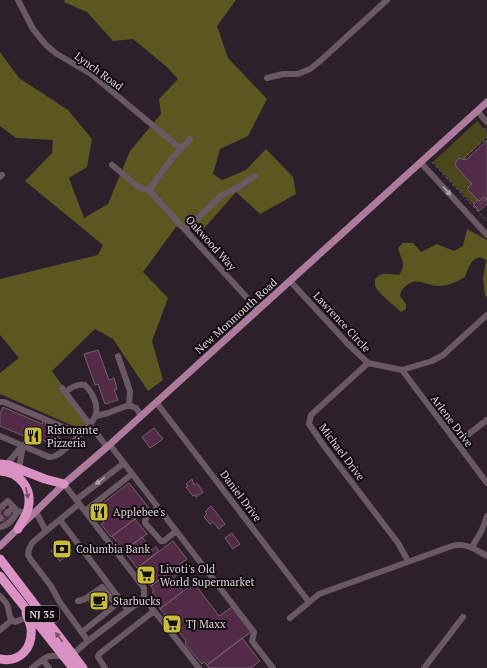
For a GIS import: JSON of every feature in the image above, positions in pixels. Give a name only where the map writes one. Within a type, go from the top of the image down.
[{"type":"highway","points":[[2,466],[19,469],[45,479],[64,484]]},
{"type":"highway","points":[[2,466],[25,484],[29,495],[28,509],[19,510],[18,529]]},
{"type":"highway","name":"NJ 35","points":[[0,560],[68,656],[72,668]]},
{"type":"highway","name":"NJ 35","points":[[0,576],[25,608],[68,656],[83,668]]},
{"type":"highway","points":[[0,659],[12,660],[24,653],[30,642],[31,629],[25,608]]},
{"type":"main road","name":"New Monmouth Road","points":[[0,546],[64,484],[108,446],[487,102]]},
{"type":"street","name":"Lynch Road","points":[[18,0],[33,29],[46,45],[57,54],[91,74],[180,148]]},
{"type":"street","points":[[267,78],[283,74],[298,74],[310,69],[387,0]]},
{"type":"street","points":[[477,111],[487,122]]},
{"type":"street","points":[[112,165],[140,188],[149,190],[180,148],[190,138]]},
{"type":"street","points":[[421,162],[487,235]]},
{"type":"street","points":[[185,230],[222,194],[237,188],[255,176]]},
{"type":"street","name":"Oakwood Way","points":[[149,190],[258,310]]},
{"type":"street","name":"Lawrence Circle","points":[[290,281],[348,344],[368,363],[402,370]]},
{"type":"street","points":[[402,370],[443,355],[487,315]]},
{"type":"street","points":[[118,356],[130,391],[129,405]]},
{"type":"street","name":"Michael Drive","points":[[368,363],[311,415],[309,424],[398,543],[408,561]]},
{"type":"street","name":"Arlene Drive","points":[[402,370],[487,483]]},
{"type":"street","points":[[96,416],[96,406],[92,395],[85,385],[80,384],[63,390],[89,424],[124,463],[254,632],[252,641],[273,668]]},
{"type":"street","points":[[2,402],[80,434]]},
{"type":"street","name":"Daniel Drive","points":[[156,402],[309,602]]},
{"type":"street","points":[[0,436],[49,457],[55,457],[75,440],[96,416],[129,405],[136,408],[141,415]]},
{"type":"street","points":[[457,443],[487,420]]},
{"type":"street","points":[[2,466],[23,446]]},
{"type":"street","points":[[19,469],[23,446]]},
{"type":"street","points":[[88,641],[59,602],[51,586],[30,560],[28,548],[78,502],[124,463]]},
{"type":"street","points":[[85,511],[132,474]]},
{"type":"street","points":[[64,484],[144,588],[144,598],[199,668]]},
{"type":"street","points":[[0,508],[8,501],[19,510]]},
{"type":"street","points":[[158,508],[146,517],[145,523],[161,541],[164,541],[176,531]]},
{"type":"street","points":[[7,512],[19,510]]},
{"type":"street","points":[[0,527],[6,526],[19,510]]},
{"type":"street","points":[[36,512],[46,531]]},
{"type":"street","points":[[472,547],[482,530],[487,516]]},
{"type":"street","points":[[60,520],[128,610]]},
{"type":"street","points":[[290,618],[319,594],[456,545],[472,547],[487,556]]},
{"type":"street","points":[[78,601],[85,599],[102,587],[116,604],[82,632]]},
{"type":"street","points":[[0,596],[8,607],[8,614],[14,622],[28,617]]},
{"type":"street","points":[[32,668],[52,655],[68,656],[144,598]]},
{"type":"street","points":[[105,668],[98,658],[99,654],[154,611]]},
{"type":"street","points":[[424,668],[463,617]]},
{"type":"street","points":[[0,630],[12,620]]},
{"type":"street","points":[[43,660],[49,668]]},
{"type":"path","points":[[465,159],[465,157],[470,155],[487,137]]},
{"type":"path","points":[[432,162],[487,222]]},
{"type":"path","points":[[459,192],[466,185],[469,187]]},
{"type":"path","points":[[475,209],[486,199]]},
{"type":"path","points":[[484,200],[487,204]]},
{"type":"shaded area","points":[[65,0],[236,0],[217,26],[228,58],[267,99],[248,136],[220,149],[213,174],[222,180],[246,170],[266,149],[293,177],[296,194],[260,214],[236,192],[201,232],[176,227],[143,272],[168,298],[152,341],[163,380],[148,391],[113,339],[95,329],[52,371],[89,423],[78,428],[0,394],[0,373],[19,358],[0,335],[0,279],[98,255],[103,245],[25,181],[52,153],[53,140],[16,138],[0,126],[0,52],[19,78],[68,110],[92,139],[87,167],[69,178],[84,218],[108,204],[130,151],[161,114],[159,99],[178,79],[167,67],[133,39],[113,41],[87,12],[64,2]]},
{"type":"shaded area","points":[[477,121],[487,132],[487,137],[464,159],[459,158],[456,162],[457,168],[472,184],[469,186],[466,185],[459,190],[433,162]]},
{"type":"shaded area","points":[[466,186],[469,187],[467,189],[478,200],[473,204],[460,191]]},
{"type":"shaded area","points":[[467,229],[487,240],[487,297],[485,296],[483,279],[486,260],[482,258],[475,259],[472,262],[465,277],[459,281],[438,286],[422,282],[410,283],[402,290],[400,296],[406,304],[406,309],[401,312],[376,289],[375,280],[380,275],[399,275],[403,267],[403,262],[398,248],[403,243],[413,243],[421,252],[437,244],[454,251],[463,246]]},
{"type":"building","points":[[487,140],[487,200],[484,197],[479,201],[467,189],[472,184],[455,164],[459,158],[466,160]]},
{"type":"building","points":[[484,197],[487,200],[487,204],[479,211],[473,204]]},
{"type":"building","points":[[98,350],[109,380],[114,378],[117,389],[114,390],[118,400],[105,404],[98,384],[95,385],[84,354]]},
{"type":"building","points":[[3,407],[42,424],[43,421],[46,423],[45,426],[52,428],[61,440],[51,448],[45,441],[37,437],[36,441],[0,426],[0,414]]},
{"type":"building","points":[[154,428],[163,439],[150,448],[142,437]]},
{"type":"building","points":[[192,479],[194,485],[197,483],[203,492],[196,497],[195,495],[193,496],[186,487],[188,486],[186,484]]},
{"type":"building","points":[[129,483],[149,508],[111,537],[101,524],[104,522],[94,510]]},
{"type":"building","points":[[211,506],[225,524],[219,529],[213,522],[210,524],[204,517],[207,514],[205,512]]},
{"type":"building","points":[[3,507],[13,518],[6,524],[0,518],[0,510]]},
{"type":"building","points":[[135,519],[147,534],[124,551],[112,536]]},
{"type":"building","points":[[232,533],[240,544],[233,549],[225,538]]},
{"type":"building","points":[[142,537],[152,550],[156,547],[159,551],[137,568],[124,551]]},
{"type":"building","name":"Columbia Bank","points":[[64,540],[72,551],[60,561],[51,551]]},
{"type":"building","points":[[173,541],[187,559],[151,586],[137,568]]},
{"type":"building","points":[[178,566],[182,571],[173,578],[183,591],[160,609],[157,604],[160,601],[152,592],[154,591],[151,586]]},
{"type":"building","points":[[194,583],[219,616],[232,607],[251,632],[207,665],[204,662],[202,664],[186,645],[186,640],[179,632],[175,632],[165,619],[165,615],[160,609]]},
{"type":"building","name":"Starbucks","points":[[101,590],[109,601],[104,605],[105,606],[96,611],[90,605],[91,604],[88,600]]},
{"type":"building","points":[[242,638],[260,661],[251,668],[209,668],[207,665]]},
{"type":"place","name":"Ristorante Pizzeria","points":[[33,436]]},
{"type":"place","name":"Applebee's","points":[[99,512]]},
{"type":"place","name":"Columbia Bank","points":[[62,549]]},
{"type":"place","name":"Livoti's Old World Supermarket","points":[[146,575]]},
{"type":"place","name":"Starbucks","points":[[99,601]]},
{"type":"place","name":"TJ Maxx","points":[[172,624]]}]
